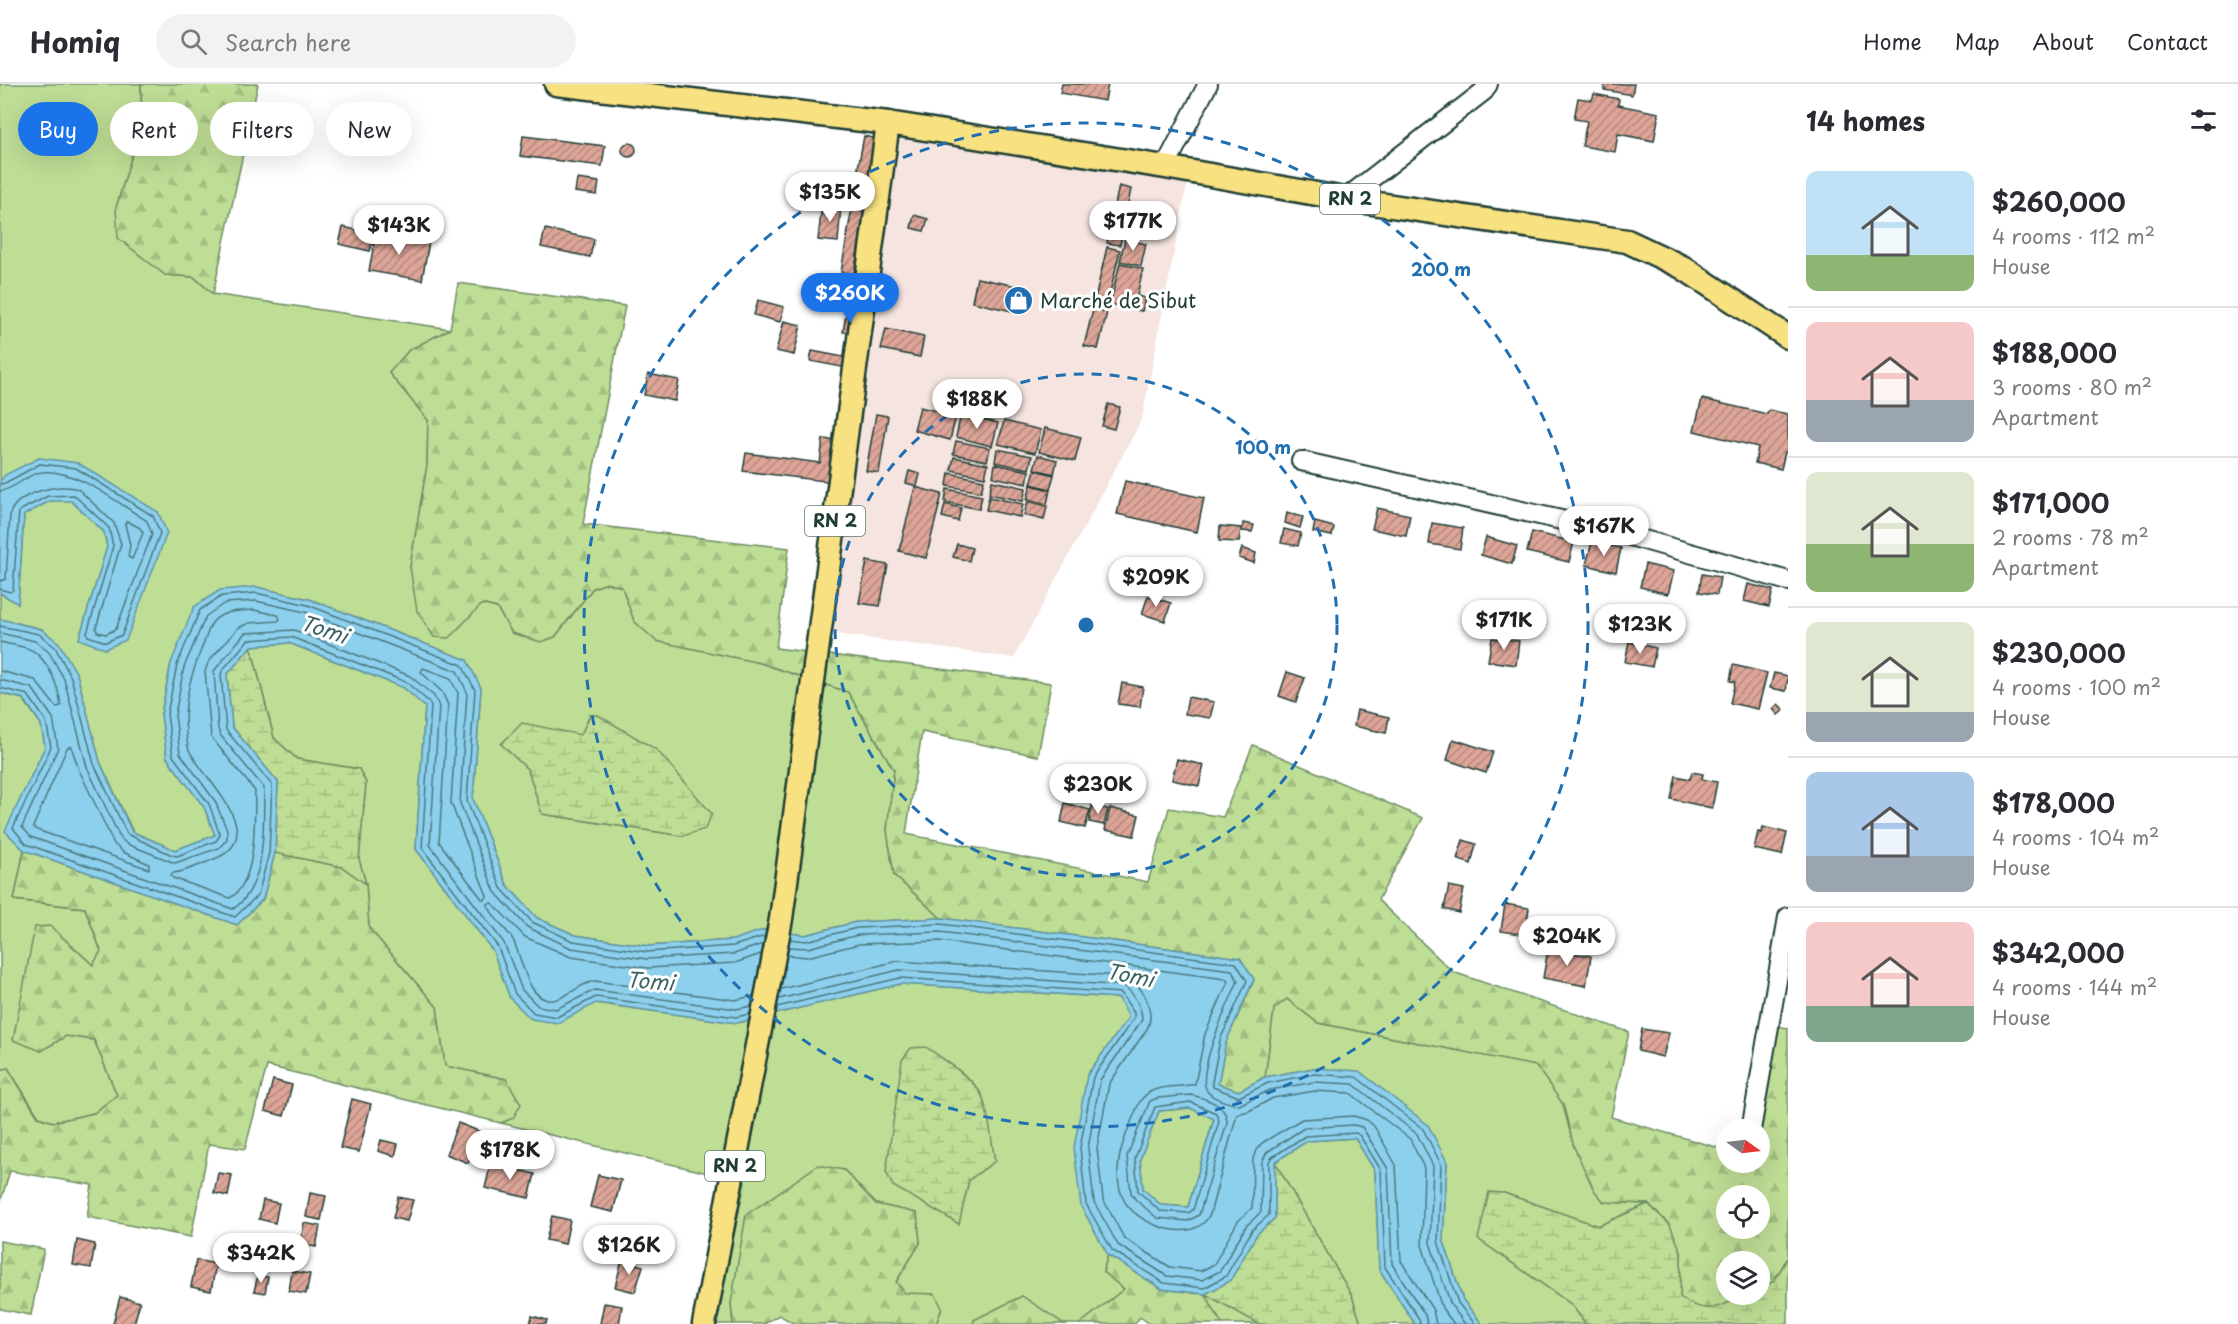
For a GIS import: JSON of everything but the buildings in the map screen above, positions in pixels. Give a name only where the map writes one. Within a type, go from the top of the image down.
[{"type":"main road","name":"RN 2","points":[[556,84],[888,123],[1165,167],[1345,199],[1627,241],[1682,267],[1788,337]]},
{"type":"main road","name":"RN 2","points":[[704,1324],[766,1008],[781,919],[888,123]]},
{"type":"street","points":[[1165,167],[1208,84]]},
{"type":"street","points":[[1345,199],[1484,91],[1488,84]]},
{"type":"street","points":[[1301,461],[1623,534],[1788,582]]},
{"type":"street","points":[[1752,1119],[1788,917]]},
{"type":"shaded area","name":"Marché de Sibut","points":[[897,129],[1187,184],[1142,419],[1014,658],[830,633]]},
{"type":"green space","points":[[0,84],[141,84],[141,102],[110,102],[110,156],[132,156],[116,208],[165,275],[194,277],[213,294],[450,329],[409,350],[389,373],[428,420],[427,465],[410,567],[449,638],[481,604],[497,608],[512,633],[555,637],[593,588],[607,583],[622,587],[634,621],[848,692],[894,770],[887,830],[894,875],[941,918],[856,922],[805,935],[763,930],[733,940],[648,946],[575,935],[537,918],[507,885],[473,799],[481,689],[467,660],[309,599],[256,587],[171,663],[161,714],[167,758],[204,807],[215,835],[175,850],[133,832],[100,762],[77,674],[42,629],[0,619],[0,593],[18,603],[24,514],[50,501],[71,500],[104,532],[107,547],[79,639],[158,512],[0,481]],"holes":[[[590,715],[683,836],[542,814],[528,770],[581,735]]]},
{"type":"green space","points":[[141,84],[258,84],[254,102],[210,102],[210,156],[243,156],[213,294],[194,277],[165,275],[118,238],[116,208],[132,156],[198,156],[198,102],[141,102]]},
{"type":"green space","points":[[458,283],[625,306],[583,524],[789,548],[776,648],[1051,683],[1038,756],[922,732],[906,834],[1148,882],[1169,808],[1223,817],[1253,745],[1423,818],[1378,900],[1453,972],[1629,1032],[1611,1117],[1716,1147],[1716,1173],[1770,1173],[1770,1119],[1761,1119],[1767,1024],[1788,1028],[1788,1257],[1774,1281],[1770,1283],[1770,1251],[1716,1251],[1716,1305],[1734,1305],[1723,1310],[1707,1312],[1690,1305],[1680,1297],[1681,1252],[1648,1204],[1604,1202],[1594,1190],[1574,1147],[1563,1104],[1536,1066],[1318,1023],[1287,999],[1274,1009],[1265,1077],[1239,1091],[1218,1084],[1226,1042],[1254,980],[1240,958],[941,918],[894,875],[887,830],[894,770],[848,692],[760,663],[656,641],[634,621],[622,587],[607,583],[593,588],[555,637],[541,642],[512,633],[497,608],[482,604],[449,638],[434,637],[417,611],[410,567],[427,465],[428,420],[389,373],[409,350],[450,329]]},
{"type":"green space","points":[[289,643],[404,688],[425,706],[416,849],[493,951],[510,998],[558,1023],[595,1003],[737,1023],[900,984],[1119,998],[1129,1017],[1087,1075],[1081,1206],[1108,1255],[1103,1272],[1124,1289],[1080,1324],[1064,1324],[1022,1296],[974,1320],[973,1324],[936,1324],[942,1308],[905,1293],[896,1282],[920,1243],[917,1213],[876,1204],[844,1170],[731,1303],[733,1324],[715,1324],[745,1182],[501,1123],[513,1118],[506,1079],[445,1066],[437,1007],[369,928],[366,884],[359,860],[366,783],[359,769],[297,759],[274,738],[251,646]],"holes":[[[982,1094],[995,1161],[969,1180],[958,1224]]]},
{"type":"green space","points":[[251,646],[274,738],[297,759],[359,769],[366,783],[359,859],[366,884],[342,867],[275,853],[278,782],[232,727],[227,675]]},
{"type":"green space","points":[[0,693],[23,699],[41,724],[45,747],[6,831],[24,850],[14,900],[85,908],[101,951],[93,965],[50,926],[41,1051],[66,1036],[94,1040],[117,1095],[94,1113],[53,1122],[39,1117],[8,1068],[0,1070]]},
{"type":"green space","points":[[590,715],[598,715],[657,750],[712,814],[705,829],[683,836],[542,814],[528,770],[501,744],[522,723],[581,735]]},
{"type":"green space","points":[[24,850],[237,925],[263,899],[275,853],[342,867],[366,884],[369,928],[437,1007],[445,1066],[506,1079],[521,1104],[513,1118],[501,1123],[267,1066],[245,1149],[209,1144],[191,1237],[87,1217],[92,1185],[10,1171],[0,1203],[0,1070],[8,1068],[38,1117],[53,1122],[94,1113],[117,1095],[94,1040],[66,1036],[41,1051],[13,1040],[35,927],[50,926],[93,965],[101,951],[85,908],[14,900]]},
{"type":"green space","points":[[1287,999],[1318,1023],[1537,1066],[1563,1104],[1574,1147],[1604,1202],[1648,1204],[1598,1226],[1504,1193],[1478,1239],[1571,1304],[1586,1324],[1482,1324],[1463,1300],[1443,1239],[1447,1162],[1314,1068],[1265,1077],[1274,1008]]},
{"type":"green space","points":[[926,1047],[973,1083],[982,1096],[989,1120],[995,1161],[969,1180],[959,1224],[893,1186],[886,1172],[902,1060],[911,1048]]},
{"type":"green space","points":[[1190,1108],[1214,1118],[1188,1207],[1161,1205],[1143,1189],[1140,1159],[1159,1111]]},
{"type":"green space","points":[[1355,1138],[1375,1171],[1379,1269],[1415,1324],[1361,1324],[1352,1296],[1275,1162],[1307,1141]]},
{"type":"green space","points":[[1275,1162],[1352,1296],[1361,1324],[1259,1324],[1205,1294],[1230,1281],[1257,1234],[1275,1218]]},
{"type":"green space","points":[[818,1165],[844,1170],[876,1204],[917,1213],[920,1243],[896,1282],[905,1293],[935,1294],[942,1308],[936,1324],[795,1324],[779,1315],[764,1324],[733,1324],[731,1303],[746,1215]]},
{"type":"green space","points":[[1489,1192],[1504,1193],[1598,1226],[1648,1204],[1670,1225],[1681,1252],[1680,1297],[1693,1305],[1713,1308],[1724,1305],[1770,1305],[1770,1283],[1774,1281],[1788,1257],[1788,1324],[1586,1324],[1571,1304],[1478,1239]]},
{"type":"green space","points":[[0,1241],[44,1249],[31,1315],[0,1309]]},
{"type":"green space","points":[[1108,1255],[1162,1289],[1205,1294],[1222,1324],[1150,1324],[1140,1317],[1135,1324],[1080,1324],[1124,1289],[1103,1272]]},
{"type":"green space","points":[[1205,1294],[1255,1320],[1259,1324],[1222,1324]]},
{"type":"green space","points":[[1022,1296],[1064,1324],[973,1324],[974,1320]]},
{"type":"water","points":[[39,458],[78,463],[158,512],[167,533],[126,640],[105,649],[79,639],[107,547],[104,532],[71,501],[50,501],[24,515],[18,604],[0,593],[0,481],[5,475]]},
{"type":"water","name":"Tomi","points":[[256,587],[309,599],[467,660],[481,688],[473,799],[507,885],[537,918],[575,935],[648,946],[733,940],[763,930],[805,935],[856,922],[941,918],[1240,958],[1254,979],[1226,1042],[1218,1084],[1239,1091],[1265,1077],[1314,1068],[1359,1071],[1428,1125],[1447,1162],[1443,1239],[1463,1300],[1482,1324],[1415,1324],[1379,1269],[1375,1171],[1355,1138],[1307,1141],[1275,1162],[1275,1218],[1257,1234],[1230,1281],[1205,1294],[1162,1289],[1108,1255],[1081,1206],[1074,1148],[1087,1075],[1129,1017],[1119,998],[900,984],[737,1023],[596,1003],[558,1023],[531,1019],[510,998],[493,951],[416,849],[425,707],[404,688],[289,643],[251,646],[227,675],[232,727],[278,782],[275,853],[263,899],[237,925],[24,850],[5,831],[45,747],[41,724],[24,699],[0,693],[0,619],[41,629],[59,643],[77,674],[100,762],[132,832],[175,850],[215,835],[204,807],[167,758],[161,714],[171,663],[194,607],[220,590]],"holes":[[[1190,1108],[1214,1119],[1188,1207],[1161,1205],[1143,1189],[1140,1159],[1159,1111]]]},
{"type":"place","name":"Marché de Sibut","points":[[1019,301]]}]
